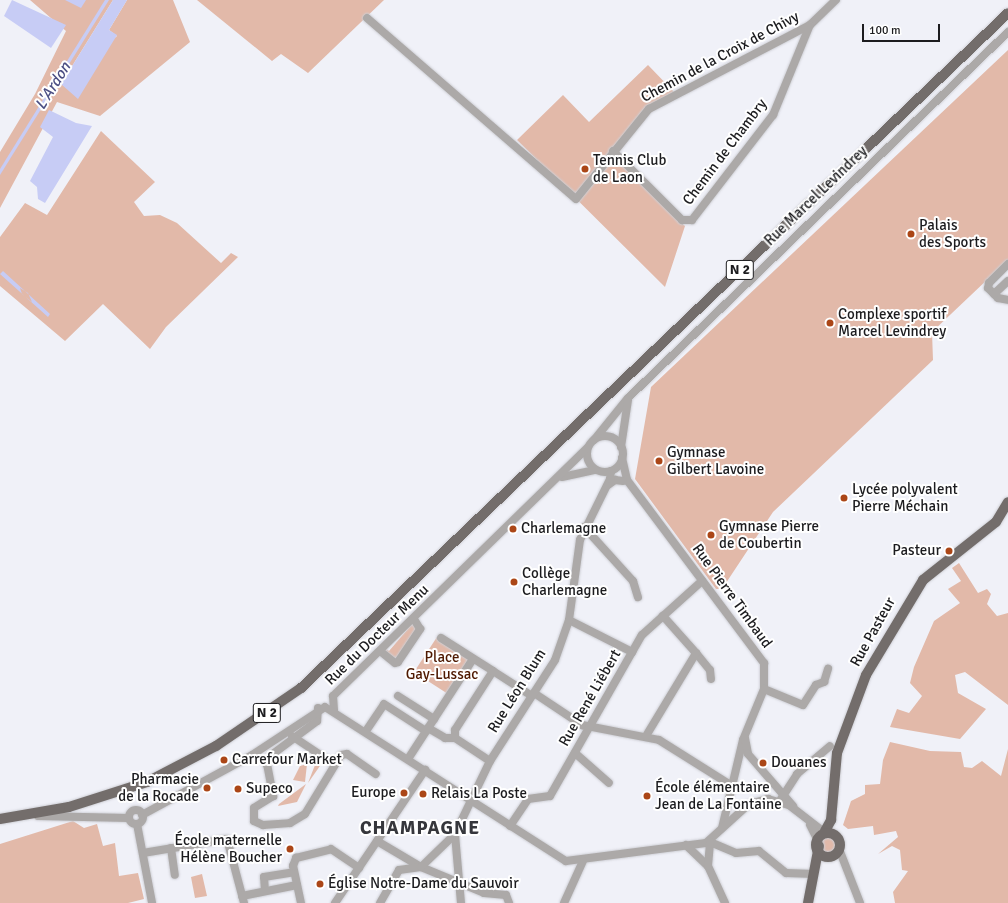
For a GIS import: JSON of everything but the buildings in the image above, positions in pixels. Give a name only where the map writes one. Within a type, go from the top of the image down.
[{"type":"main road","name":"N 2","points":[[0,819],[98,799],[147,782],[216,746],[301,688],[1008,12]]},
{"type":"main road","name":"Rue Pasteur","points":[[835,835],[831,816],[835,762],[849,712],[908,599],[933,569],[996,522],[1008,502]]},
{"type":"main road","name":"Rue Pasteur","points":[[824,832],[831,816]]},
{"type":"main road","points":[[808,903],[819,844],[824,832],[835,835],[839,849],[814,874]]},
{"type":"main road","points":[[819,844],[822,854],[830,858]]},
{"type":"street","name":"Chemin de la Croix de Chivy","points":[[367,18],[576,199],[613,151],[649,109],[810,25],[836,0]]},
{"type":"street","name":"Chemin de Chambry","points":[[613,151],[682,220],[692,220],[773,115],[810,25]]},
{"type":"street","name":"Rue Marcel Levindrey","points":[[594,440],[628,398],[1008,32]]},
{"type":"street","points":[[1008,264],[989,283],[988,288],[994,294],[1008,300]]},
{"type":"street","points":[[994,294],[1008,281]]},
{"type":"street","points":[[559,478],[596,470],[611,471],[622,458],[621,447],[628,398]]},
{"type":"street","points":[[603,490],[603,478],[588,462],[588,447],[594,440],[609,437],[621,447]]},
{"type":"street","name":"Rue du Docteur Menu","points":[[318,708],[334,710],[333,696],[559,478],[588,447]]},
{"type":"street","name":"Rue Pierre Timbaud","points":[[622,458],[632,488]]},
{"type":"street","name":"Rue Pierre Timbaud","points":[[611,471],[632,488],[758,653],[765,669],[764,689],[746,734],[734,790],[722,829]]},
{"type":"street","name":"Rue Léon Blum","points":[[455,834],[490,761],[555,660],[569,620],[584,527],[611,471]]},
{"type":"street","points":[[603,490],[611,482],[623,481]]},
{"type":"street","points":[[584,527],[633,581],[638,597]]},
{"type":"street","name":"Rue René Liébert","points":[[510,826],[528,799],[550,796],[589,726],[646,630],[702,581]]},
{"type":"street","points":[[663,616],[710,670],[711,679]]},
{"type":"street","points":[[380,651],[395,664],[398,662],[420,629],[414,619]]},
{"type":"street","points":[[569,620],[632,652]]},
{"type":"street","points":[[441,638],[576,722],[659,740],[734,790],[738,802],[750,804],[782,798],[797,774],[830,746]]},
{"type":"street","points":[[646,736],[696,653]]},
{"type":"street","points":[[408,759],[473,659]]},
{"type":"street","points":[[764,689],[803,705],[816,685],[824,682],[828,669]]},
{"type":"street","points":[[455,738],[455,730],[493,671]]},
{"type":"street","points":[[398,696],[434,719]]},
{"type":"street","points":[[366,731],[384,704],[427,730],[445,738],[455,738],[490,761]]},
{"type":"street","points":[[136,824],[142,815],[252,755],[318,708]]},
{"type":"street","points":[[318,708],[317,721],[270,756],[267,764],[273,796],[254,808],[254,821],[263,825],[290,823],[305,814],[336,759],[347,754],[376,774]]},
{"type":"street","points":[[334,710],[562,860],[583,861],[651,848],[710,842],[736,853],[759,851],[786,873],[814,874]]},
{"type":"street","points":[[285,731],[334,764]]},
{"type":"street","points":[[746,734],[746,748],[757,765],[782,798],[810,825],[819,844]]},
{"type":"street","points":[[575,753],[609,783]]},
{"type":"street","points":[[738,767],[747,760],[757,765]]},
{"type":"street","points":[[335,903],[425,770]]},
{"type":"street","points":[[708,866],[710,842],[750,804]]},
{"type":"street","points":[[129,818],[133,811],[142,815]]},
{"type":"street","points":[[15,817],[76,815],[129,818],[136,824],[152,903]]},
{"type":"street","points":[[810,825],[824,832]]},
{"type":"street","points":[[380,903],[399,870],[421,866],[455,834]]},
{"type":"street","points":[[455,834],[461,903]]},
{"type":"street","points":[[143,853],[227,839],[243,899],[265,891],[297,885]]},
{"type":"street","points":[[377,841],[421,866],[459,880],[484,893],[506,895],[509,903]]},
{"type":"street","points":[[686,845],[708,866],[725,903]]},
{"type":"street","points":[[171,848],[175,875]]},
{"type":"street","points":[[839,849],[860,903]]},
{"type":"street","points":[[301,903],[294,872],[296,858],[328,850],[359,868]]},
{"type":"street","points":[[564,903],[583,861]]},
{"type":"street","points":[[265,891],[264,877],[294,872]]},
{"type":"green space","points":[[30,0],[113,0],[61,84],[117,36],[109,30],[127,0],[173,0],[190,42],[100,116],[57,102],[0,208],[0,152],[35,94],[66,31]]},
{"type":"green space","points":[[197,0],[384,0],[308,73],[281,54],[272,61]]},
{"type":"green space","name":"Complexe sportif Marcel Levindrey","points":[[1008,50],[1008,260],[932,332],[933,360],[773,512],[722,589],[716,589],[635,479],[651,387]]},
{"type":"green space","name":"Tennis Club de Laon","points":[[648,65],[675,93],[644,110],[610,154],[685,226],[665,287],[517,140],[563,95],[589,122]]},
{"type":"green space","points":[[101,131],[155,182],[134,202],[144,216],[160,215],[177,223],[221,263],[231,253],[238,257],[166,327],[150,349],[103,304],[65,341],[0,286],[0,237],[25,203],[47,215]]},
{"type":"green space","points":[[959,563],[978,593],[987,589],[991,594],[987,604],[997,616],[1008,613],[1008,705],[965,672],[955,675],[958,693],[986,709],[960,739],[890,727],[897,709],[909,713],[922,696],[910,683],[914,667],[934,621],[960,603],[948,589],[961,581],[952,568]]},
{"type":"green space","points":[[413,623],[418,630],[400,658],[393,659],[385,653],[385,648],[389,651]]},
{"type":"green space","name":"Place Gay-Lussac","points":[[437,637],[471,658],[448,694],[414,672]]},
{"type":"green space","points":[[890,742],[930,751],[961,752],[964,767],[972,768],[982,761],[1001,776],[1008,749],[1008,903],[895,903],[893,892],[908,871],[902,870],[900,850],[892,846],[878,854],[898,837],[896,831],[874,835],[873,826],[848,829],[843,825],[851,801],[865,794],[865,785],[880,784],[883,760]]},
{"type":"green space","points":[[323,760],[322,763],[308,783],[315,765]]},
{"type":"green space","points":[[307,764],[305,782],[293,780],[300,766]]},
{"type":"green space","points":[[306,784],[297,802],[278,806],[279,804]]},
{"type":"green space","points":[[73,821],[84,828],[97,824],[103,846],[115,843],[119,876],[138,873],[144,899],[128,903],[0,903],[0,844]]},
{"type":"green space","points":[[828,836],[832,837],[836,841],[836,849],[832,853],[828,854],[824,853],[820,849],[819,845],[820,841],[824,837]]},
{"type":"green space","points":[[202,874],[207,896],[195,898],[191,877]]},
{"type":"water","points":[[12,0],[66,25],[51,48],[4,16]]},
{"type":"water","points":[[65,0],[86,0],[81,8]]},
{"type":"water","name":"L'Ardon","points":[[105,0],[109,0],[0,175],[0,169]]},
{"type":"water","points":[[113,0],[127,0],[109,30],[117,35],[78,99],[61,84]]},
{"type":"water","points":[[49,110],[76,123],[92,126],[45,203],[38,199],[37,187],[30,181],[53,137],[40,127]]},
{"type":"water","points":[[3,271],[25,291],[20,288],[22,294],[0,274]]},
{"type":"water","points":[[29,294],[50,314],[48,317],[25,296],[32,302]]},
{"type":"place","name":"Tennis Club de Laon","points":[[585,169]]},
{"type":"place","name":"Palais des Sports","points":[[911,234]]},
{"type":"place","name":"Complexe sportif Marcel Levindrey","points":[[830,323]]},
{"type":"place","name":"Gymnase Gilbert Lavoine","points":[[659,461]]},
{"type":"place","name":"Lycée polyvalent Pierre Méchain","points":[[844,498]]},
{"type":"place","name":"Charlemagne","points":[[513,529]]},
{"type":"place","name":"Gymnase Pierre de Coubertin","points":[[711,535]]},
{"type":"place","name":"Pasteur","points":[[949,551]]},
{"type":"place","name":"Collège Charlemagne","points":[[514,582]]},
{"type":"place","name":"Carrefour Market","points":[[224,760]]},
{"type":"place","name":"Douanes","points":[[763,763]]},
{"type":"place","name":"Pharmacie de la Rocade","points":[[207,788]]},
{"type":"place","name":"Supeco","points":[[238,789]]},
{"type":"place","name":"Europe","points":[[404,793]]},
{"type":"place","name":"Relais La Poste","points":[[423,794]]},
{"type":"place","name":"École élémentaire Jean de La Fontaine","points":[[647,796]]},
{"type":"place","name":"École maternelle Hélène Boucher","points":[[290,849]]},
{"type":"place","name":"Église Notre-Dame du Sauvoir","points":[[320,884]]},
{"type":"district","name":"CHAMPAGNE","points":[[420,829]]}]
